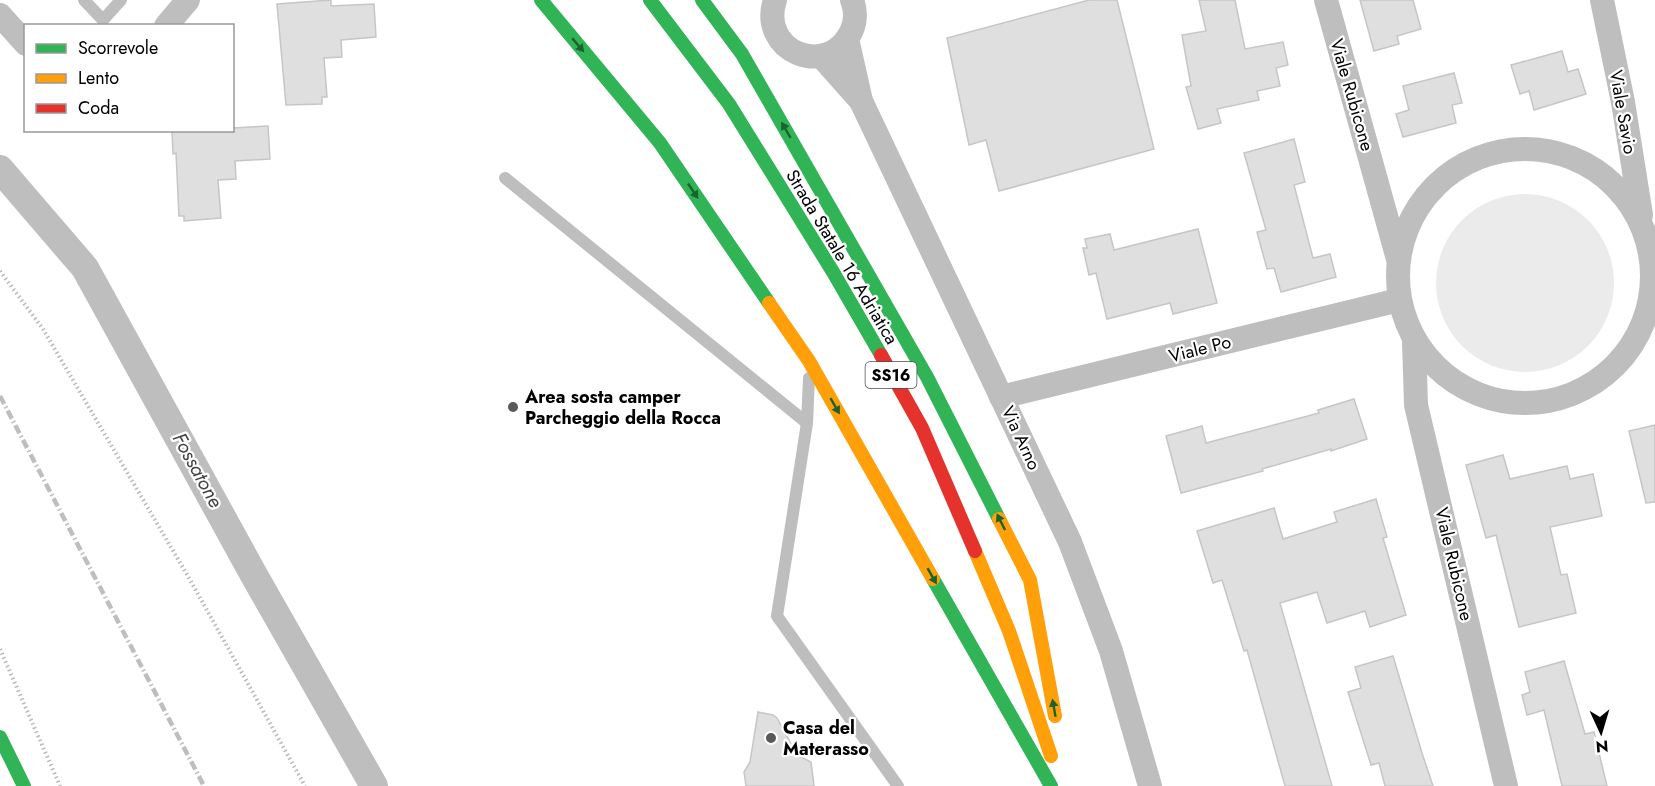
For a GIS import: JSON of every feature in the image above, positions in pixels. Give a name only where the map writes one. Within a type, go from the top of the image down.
[{"type":"main road","points":[[540,0],[660,143],[809,362],[1052,786]]},
{"type":"main road","name":"Strada Statale 16 Adriatica","points":[[651,0],[729,104],[833,272],[922,428],[1009,632],[1062,786]]},
{"type":"main road","points":[[702,0],[742,54],[927,377],[1030,580],[1064,763]]},
{"type":"main road","points":[[0,737],[24,786]]},
{"type":"street","points":[[168,24],[188,0]]},
{"type":"street","points":[[775,0],[772,17],[775,31],[782,43],[794,52],[807,56],[821,56],[840,47],[847,39],[853,28],[855,16],[852,0]]},
{"type":"street","name":"Viale Rubicone","points":[[1326,0],[1398,259]]},
{"type":"street","name":"Viale Savio","points":[[1602,0],[1623,102],[1642,224]]},
{"type":"street","points":[[0,15],[24,42]]},
{"type":"street","points":[[847,39],[861,101]]},
{"type":"street","points":[[821,56],[861,101]]},
{"type":"street","name":"Via Arno","points":[[861,101],[1070,542],[1111,651],[1150,786]]},
{"type":"street","points":[[1506,149],[1548,150],[1587,164],[1619,189],[1642,224],[1654,276],[1650,306],[1633,346],[1603,378],[1565,397],[1522,404],[1479,396],[1442,374],[1414,340],[1399,300],[1398,259],[1410,220],[1434,186],[1467,162],[1506,149]]},
{"type":"street","name":"Viale Po","points":[[1002,397],[1399,300]]},
{"type":"street","name":"Viale Rubicone","points":[[1414,340],[1416,405],[1506,786]]},
{"type":"lane","points":[[84,0],[103,20],[120,0]]},
{"type":"lane","points":[[505,178],[807,423]]},
{"type":"lane","points":[[809,362],[807,423],[777,616],[898,786]]},
{"type":"path","points":[[0,271],[43,329],[189,578],[305,786]]},
{"type":"path","points":[[0,649],[60,786]]},
{"type":"shaded area","points":[[1525,194],[1542,195],[1559,201],[1575,209],[1588,220],[1599,233],[1607,249],[1613,266],[1613,300],[1607,317],[1599,333],[1588,346],[1575,357],[1559,365],[1542,371],[1525,372],[1508,371],[1491,365],[1475,357],[1462,346],[1451,333],[1443,317],[1437,300],[1436,283],[1437,266],[1443,249],[1451,233],[1462,220],[1475,209],[1491,201],[1508,195]]},
{"type":"building","points":[[331,0],[331,6],[374,4],[376,37],[341,40],[342,57],[324,58],[327,97],[322,97],[322,104],[286,105],[277,4]]},
{"type":"building","points":[[1089,0],[1117,0],[1154,149],[999,191],[986,140],[969,145],[947,38]]},
{"type":"building","points":[[1199,0],[1235,0],[1245,49],[1283,42],[1288,65],[1276,68],[1280,86],[1257,91],[1259,100],[1217,109],[1221,123],[1198,129],[1186,87],[1191,86],[1182,35],[1206,31]]},
{"type":"building","points":[[1360,0],[1413,0],[1421,29],[1397,36],[1399,44],[1374,51]]},
{"type":"building","points":[[1562,51],[1568,72],[1578,69],[1586,94],[1534,110],[1529,91],[1520,94],[1511,65]]},
{"type":"building","points":[[1454,73],[1462,103],[1452,105],[1456,123],[1403,137],[1396,114],[1409,110],[1403,86]]},
{"type":"building","points":[[268,126],[270,159],[235,161],[236,179],[218,180],[221,218],[184,221],[184,216],[179,216],[176,153],[173,154],[172,132],[234,132],[234,128]]},
{"type":"building","points":[[1294,139],[1305,182],[1294,185],[1313,258],[1330,254],[1336,277],[1281,292],[1274,268],[1267,269],[1257,232],[1266,230],[1244,153]]},
{"type":"building","points":[[1198,229],[1217,303],[1173,314],[1170,303],[1107,319],[1096,273],[1089,275],[1083,248],[1087,248],[1085,239],[1110,234],[1114,250]]},
{"type":"building","points":[[1354,399],[1367,439],[1181,493],[1166,436],[1202,426],[1206,443],[1319,413],[1318,410]]},
{"type":"building","points":[[1655,425],[1655,502],[1646,503],[1629,431]]},
{"type":"building","points":[[1503,455],[1510,479],[1567,466],[1570,479],[1593,474],[1602,516],[1550,527],[1561,575],[1567,574],[1576,613],[1519,627],[1496,535],[1486,538],[1466,465]]},
{"type":"building","points":[[1376,499],[1387,537],[1383,538],[1406,615],[1370,627],[1365,611],[1327,623],[1317,592],[1280,603],[1332,786],[1285,786],[1247,650],[1244,651],[1222,580],[1213,583],[1197,531],[1274,508],[1283,539],[1337,522],[1334,512]]},
{"type":"building","points":[[1393,656],[1433,786],[1385,786],[1379,763],[1371,765],[1348,692],[1361,688],[1355,667]]},
{"type":"building","points":[[1564,661],[1585,734],[1594,732],[1607,786],[1562,786],[1544,710],[1527,715],[1522,695],[1530,692],[1525,672]]},
{"type":"building","name":"Casa del Materasso","points":[[758,712],[777,718],[797,755],[811,762],[814,786],[746,786],[744,772],[750,762]]},
{"type":"waterway","name":"Fossatone","points":[[0,169],[85,268],[255,577],[374,786]]},
{"type":"railway","points":[[0,396],[204,786]]},
{"type":"traffic: fast","points":[[541,0],[660,143],[769,303]]},
{"type":"traffic: fast","points":[[650,0],[729,104],[833,272],[881,355]]},
{"type":"traffic: fast","points":[[702,0],[742,54],[927,377],[999,519]]},
{"type":"traffic: fast","points":[[933,579],[1051,786]]},
{"type":"traffic: fast","points":[[0,737],[24,786]]},
{"type":"traffic: slow","points":[[769,303],[809,361],[933,579]]},
{"type":"traffic: slow","points":[[999,519],[1030,580],[1055,716]]},
{"type":"traffic: slow","points":[[975,551],[1009,631],[1051,756]]},
{"type":"traffic: jam","points":[[881,355],[922,428],[975,551]]},
{"type":"place","name":"Area sosta camper Parcheggio della Rocca","points":[[513,407]]},
{"type":"place","name":"Casa del Materasso","points":[[771,738]]}]
